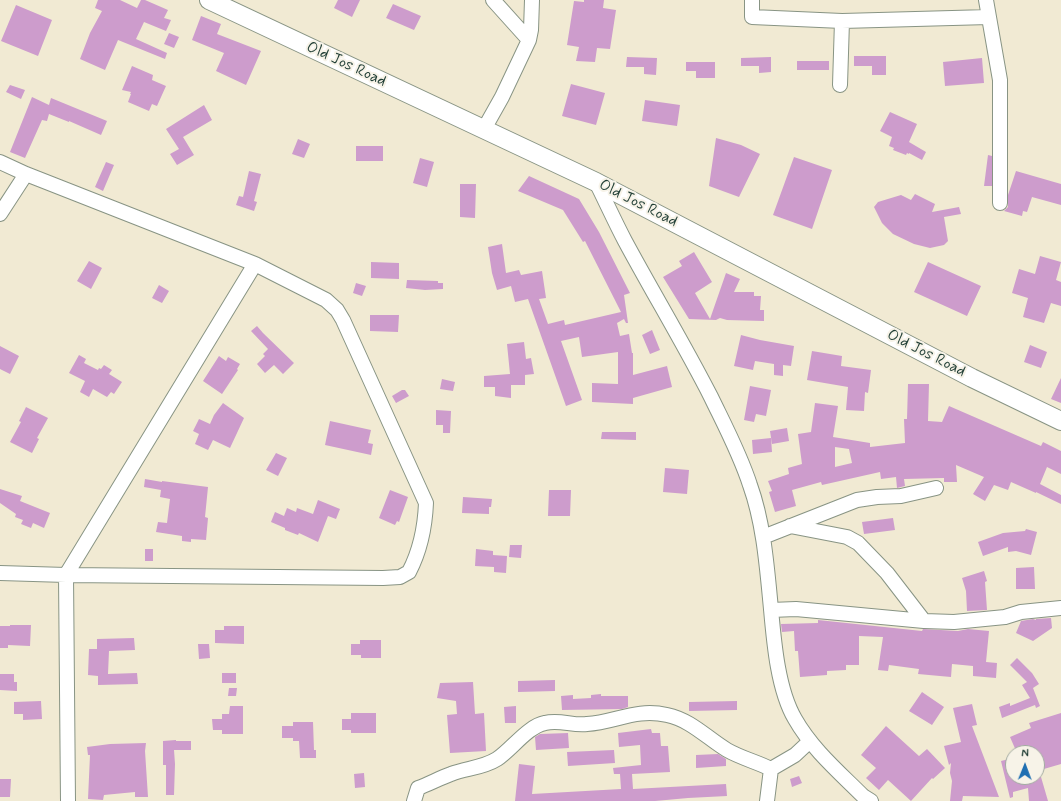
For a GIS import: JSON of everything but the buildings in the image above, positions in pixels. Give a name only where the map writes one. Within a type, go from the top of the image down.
[{"type":"main road","name":"Old Jos Road","points":[[209,0],[596,182],[965,374],[1061,421]]},
{"type":"street","points":[[493,0],[529,40]]},
{"type":"street","points":[[484,130],[502,97],[529,40],[531,30],[532,0]]},
{"type":"street","points":[[752,0],[752,18],[842,21],[989,17]]},
{"type":"street","points":[[986,0],[1000,80],[1000,204]]},
{"type":"street","points":[[840,85],[842,21]]},
{"type":"street","points":[[0,162],[26,174],[255,264],[326,300],[343,320],[426,503],[424,531],[416,555],[409,572],[400,577],[66,575],[0,573]]},
{"type":"street","points":[[0,214],[26,174]]},
{"type":"street","points":[[596,182],[625,240],[695,366],[734,445],[750,484],[757,506],[762,537],[779,673],[788,705],[795,719],[810,741],[863,796],[871,801]]},
{"type":"street","points":[[68,801],[66,575],[255,264]]},
{"type":"street","points":[[762,537],[857,500],[901,496],[936,488]]},
{"type":"street","points":[[790,526],[848,538],[858,543],[886,573],[924,622]]},
{"type":"street","points":[[771,610],[796,609],[924,622],[973,621],[1005,617],[1020,612],[1061,608]]},
{"type":"street","points":[[414,801],[418,788],[452,774],[479,767],[497,759],[534,728],[544,722],[585,725],[639,713],[668,715],[683,720],[727,750],[771,769]]},
{"type":"street","points":[[771,769],[795,755],[810,741]]},
{"type":"street","points":[[767,801],[771,769]]}]
